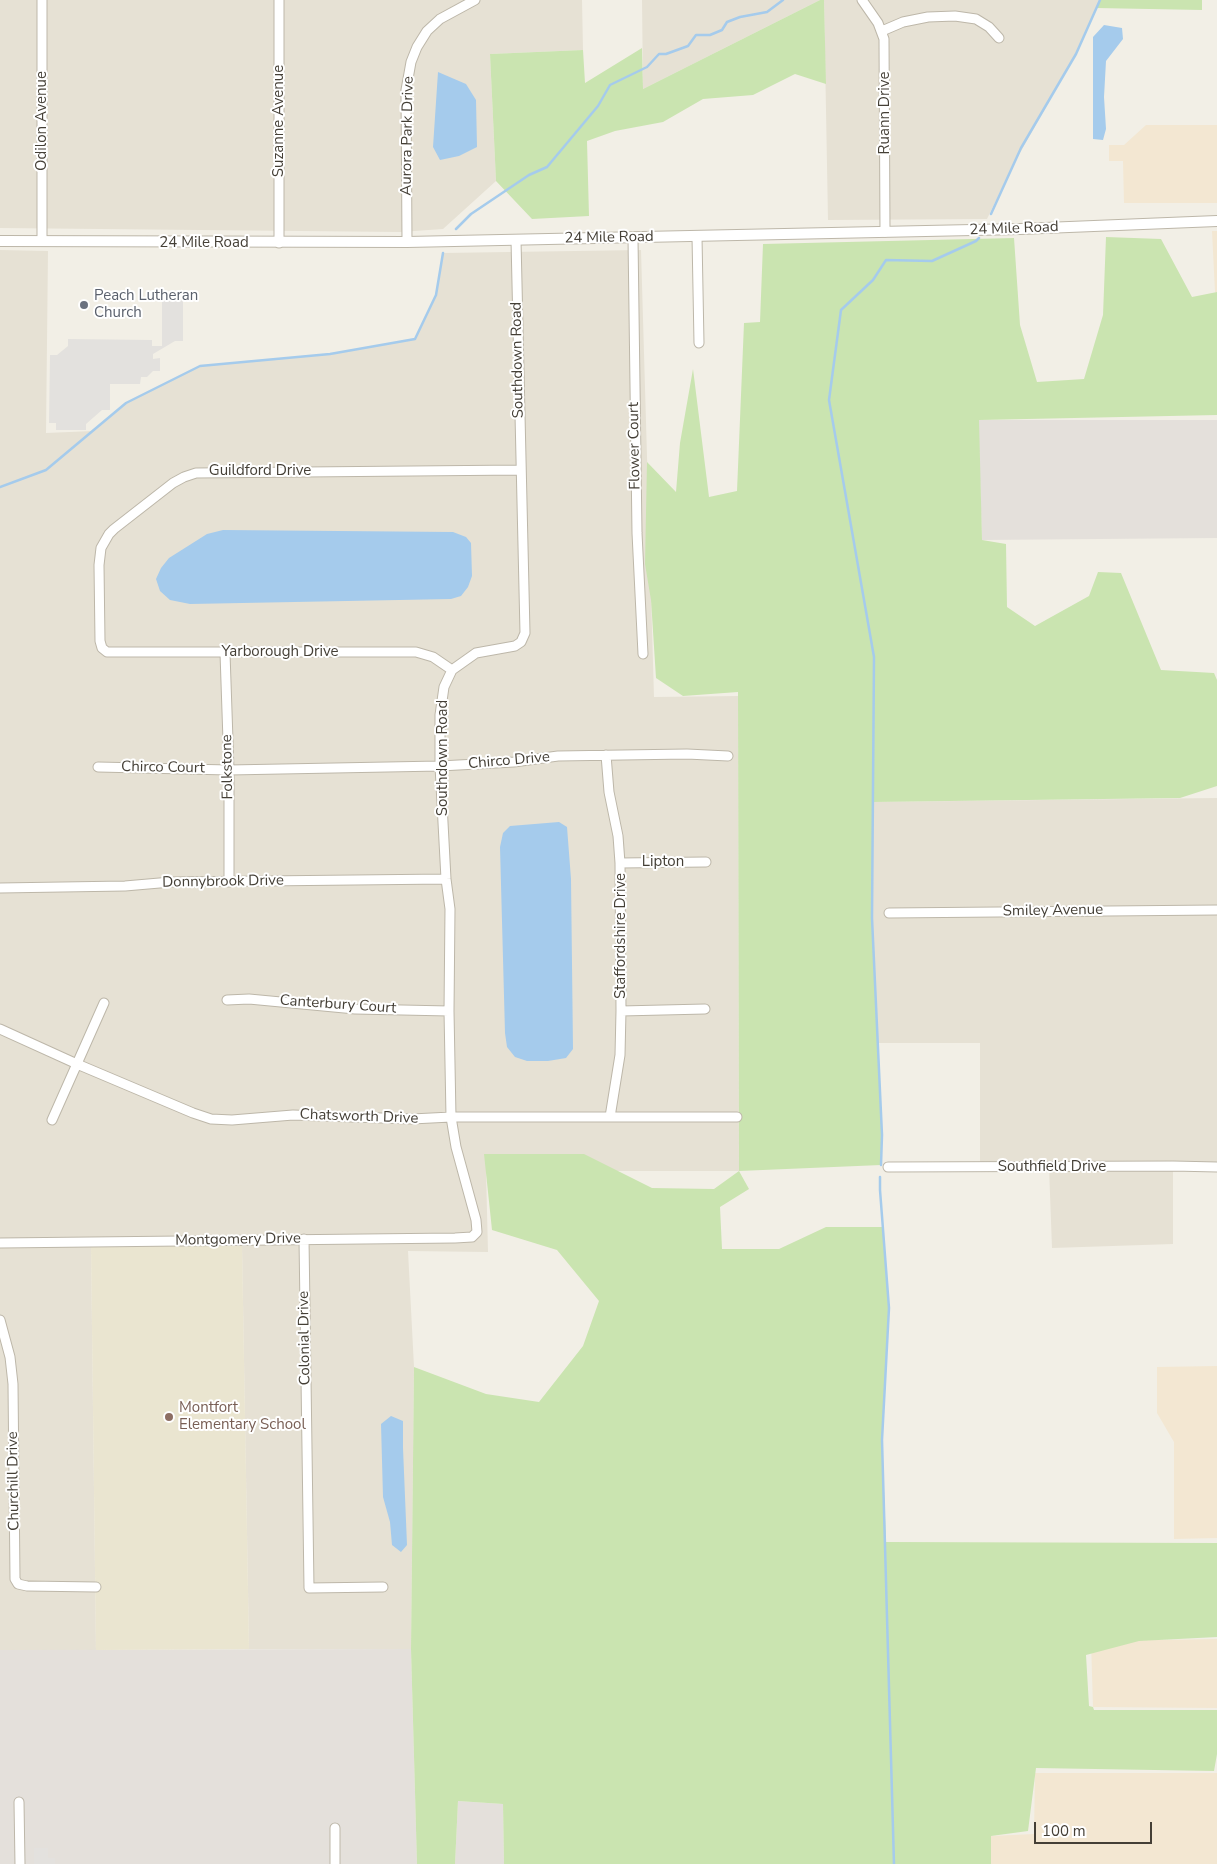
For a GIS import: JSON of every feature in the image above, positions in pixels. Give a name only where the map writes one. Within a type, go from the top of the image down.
[{"type":"street","name":"Odilon Avenue","points":[[42,0],[42,241]]},
{"type":"street","name":"Suzanne Avenue","points":[[279,0],[279,243]]},
{"type":"street","name":"Aurora Park Drive","points":[[408,242],[406,90],[411,62],[417,47],[427,31],[440,19],[475,0]]},
{"type":"street","name":"Ruann Drive","points":[[862,0],[882,30],[884,47],[885,232]]},
{"type":"street","points":[[882,30],[903,22],[928,17],[955,16],[976,19],[989,27],[999,38]]},
{"type":"street","name":"24 Mile Road","points":[[0,241],[408,242],[1066,228],[1217,220]]},
{"type":"street","points":[[697,237],[699,343]]},
{"type":"street","name":"Flower Court","points":[[633,238],[637,533],[643,654]]},
{"type":"street","name":"Southdown Road","points":[[474,1235],[477,1232],[476,1220],[457,1154],[451,1117],[450,909],[446,879],[440,766],[441,701],[444,687],[452,670],[476,653],[515,646],[523,639],[526,618],[516,240]]},
{"type":"street","name":"Guildford Drive","points":[[104,651],[100,641],[99,565],[104,542],[114,529],[155,496],[184,477],[204,472],[521,470]]},
{"type":"street","name":"Yarborough Drive","points":[[104,651],[111,653],[416,652],[433,656],[452,670]]},
{"type":"street","name":"Folkstone","points":[[225,653],[229,770],[229,882]]},
{"type":"street","name":"Chirco Drive","points":[[229,770],[440,766],[514,762],[558,756],[687,754],[728,756]]},
{"type":"street","name":"Staffordshire Drive","points":[[606,756],[607,777],[618,836],[620,862],[622,1011],[620,1056],[610,1118]]},
{"type":"street","name":"Chirco Court","points":[[98,767],[229,770]]},
{"type":"street","name":"Lipton","points":[[620,862],[706,862]]},
{"type":"street","name":"Donnybrook Drive","points":[[0,888],[72,888],[171,882],[446,879]]},
{"type":"street","name":"Smiley Avenue","points":[[889,913],[1217,910]]},
{"type":"street","name":"Canterbury Court","points":[[227,1000],[249,999],[355,1009],[449,1011]]},
{"type":"street","points":[[52,1120],[104,1003]]},
{"type":"street","points":[[622,1011],[705,1009]]},
{"type":"street","name":"Chatsworth Drive","points":[[0,1029],[193,1114],[211,1119],[232,1120],[293,1115],[395,1119],[451,1117],[737,1117]]},
{"type":"street","name":"Southfield Drive","points":[[888,1167],[1217,1167]]},
{"type":"street","name":"Montgomery Drive","points":[[0,1243],[467,1238],[474,1235]]},
{"type":"street","name":"Colonial Drive","points":[[304,1239],[309,1588],[382,1587]]},
{"type":"street","name":"Churchill Drive","points":[[0,1320],[12,1367],[15,1577],[18,1584],[27,1586],[96,1587]]},
{"type":"street","points":[[19,1802],[20,1864]]},
{"type":"street","points":[[335,1828],[335,1864]]},
{"type":"shaded area","points":[[0,0],[582,0],[583,50],[490,54],[496,181],[443,229],[400,232],[0,228]]},
{"type":"shaded area","points":[[642,0],[820,0],[643,89]]},
{"type":"shaded area","points":[[824,0],[1100,0],[1076,54],[1012,167],[987,219],[828,220]]},
{"type":"shaded area","points":[[1146,125],[1217,125],[1217,203],[1124,203],[1123,161],[1109,161],[1109,145],[1124,145]]},
{"type":"shaded area","points":[[1212,231],[1217,231],[1217,292],[1215,292]]},
{"type":"shaded area","points":[[0,250],[48,251],[46,433],[93,431],[126,403],[200,366],[330,354],[415,339],[436,295],[443,253],[641,250],[654,697],[738,696],[739,1171],[486,1171],[488,1252],[408,1251],[414,1367],[411,1649],[249,1649],[242,1247],[91,1246],[96,1650],[0,1650]]},
{"type":"shaded area","points":[[162,299],[183,299],[183,341],[175,341],[153,354],[153,359],[160,358],[160,371],[153,371],[147,377],[141,377],[140,384],[110,384],[110,410],[102,410],[86,424],[86,430],[56,430],[56,423],[49,423],[50,355],[57,355],[68,346],[68,339],[152,340],[152,346],[162,346]]},
{"type":"shaded area","points":[[978,420],[1217,420],[1217,538],[982,540]]},
{"type":"shaded area","points":[[1217,798],[1217,1167],[1173,1166],[1173,1244],[1052,1248],[1049,1167],[980,1167],[980,1043],[878,1043],[872,918],[872,802]]},
{"type":"shaded area","name":"Montfort Elementary School","points":[[91,1246],[242,1246],[249,1649],[96,1650]]},
{"type":"shaded area","points":[[1217,1366],[1217,1538],[1174,1539],[1174,1442],[1157,1413],[1157,1367]]},
{"type":"shaded area","points":[[1217,1639],[1217,1708],[1093,1707],[1091,1641]]},
{"type":"shaded area","points":[[411,1649],[417,1864],[0,1864],[0,1650]]},
{"type":"shaded area","points":[[1035,1773],[1217,1773],[1217,1864],[991,1864],[991,1836],[1034,1834]]},
{"type":"shaded area","points":[[458,1801],[503,1804],[504,1864],[455,1864]]},
{"type":"shaded area","points":[[34,1848],[48,1848],[48,1858],[55,1858],[55,1864],[34,1864]]},
{"type":"green space","points":[[820,0],[824,0],[826,84],[795,74],[753,95],[703,99],[663,122],[615,131],[587,141],[589,216],[532,219],[496,181],[490,54],[583,50],[585,83],[642,48],[643,89]]},
{"type":"green space","points":[[1100,0],[1202,0],[1202,10],[1096,8]]},
{"type":"green space","points":[[1106,237],[1161,239],[1192,297],[1217,292],[1217,415],[979,420],[982,540],[1006,544],[1007,607],[1035,626],[1089,596],[1098,572],[1121,573],[1161,670],[1214,673],[1217,680],[1217,786],[1180,798],[873,802],[872,918],[882,1135],[881,1165],[739,1171],[738,692],[683,696],[656,678],[651,600],[645,564],[647,462],[676,492],[680,443],[693,369],[709,497],[737,491],[744,323],[760,322],[763,244],[1014,238],[1020,325],[1037,382],[1084,379],[1103,315]]},
{"type":"green space","points":[[484,1154],[584,1154],[652,1188],[714,1189],[739,1171],[749,1189],[720,1207],[722,1249],[779,1249],[826,1227],[883,1227],[889,1308],[882,1440],[886,1542],[1217,1543],[1217,1637],[1139,1641],[1086,1655],[1089,1706],[1093,1707],[1094,1710],[1217,1710],[1217,1754],[1214,1771],[1036,1768],[1028,1831],[991,1836],[991,1864],[504,1864],[503,1804],[458,1801],[455,1864],[417,1864],[411,1649],[414,1367],[486,1394],[539,1402],[583,1346],[599,1301],[557,1250],[492,1230]]},
{"type":"water","points":[[1104,25],[1122,28],[1123,39],[1106,61],[1104,97],[1106,129],[1103,140],[1093,139],[1093,37]]},
{"type":"water","points":[[438,72],[466,84],[476,100],[477,147],[459,156],[440,160],[433,147]]},
{"type":"water","points":[[223,530],[453,532],[466,537],[471,543],[472,576],[468,587],[461,596],[451,599],[190,604],[170,600],[160,591],[156,579],[161,568],[169,558],[207,534]]},
{"type":"water","points":[[559,822],[567,827],[571,879],[573,1049],[566,1058],[548,1061],[527,1061],[515,1057],[507,1047],[505,1033],[500,847],[503,833],[510,826]]},
{"type":"water","points":[[391,1416],[403,1421],[407,1545],[401,1552],[392,1545],[390,1522],[383,1497],[381,1424]]},
{"type":"waterway","points":[[456,229],[471,214],[529,175],[547,167],[598,106],[610,85],[647,67],[659,54],[666,54],[688,46],[696,35],[710,35],[722,30],[727,22],[740,17],[767,12],[783,0]]},
{"type":"waterway","points":[[991,214],[1021,148],[1076,54],[1100,0]]},
{"type":"waterway","points":[[881,1165],[882,1135],[872,918],[874,657],[829,400],[841,310],[873,280],[886,260],[932,261],[979,238]]},
{"type":"waterway","points":[[0,487],[46,470],[126,403],[200,366],[330,354],[415,339],[436,295],[443,253]]},
{"type":"waterway","points":[[880,1177],[889,1308],[882,1440],[894,1864]]},
{"type":"place","name":"Peach Lutheran Church","points":[[84,305]]},
{"type":"place","name":"Montfort Elementary School","points":[[169,1417]]}]
